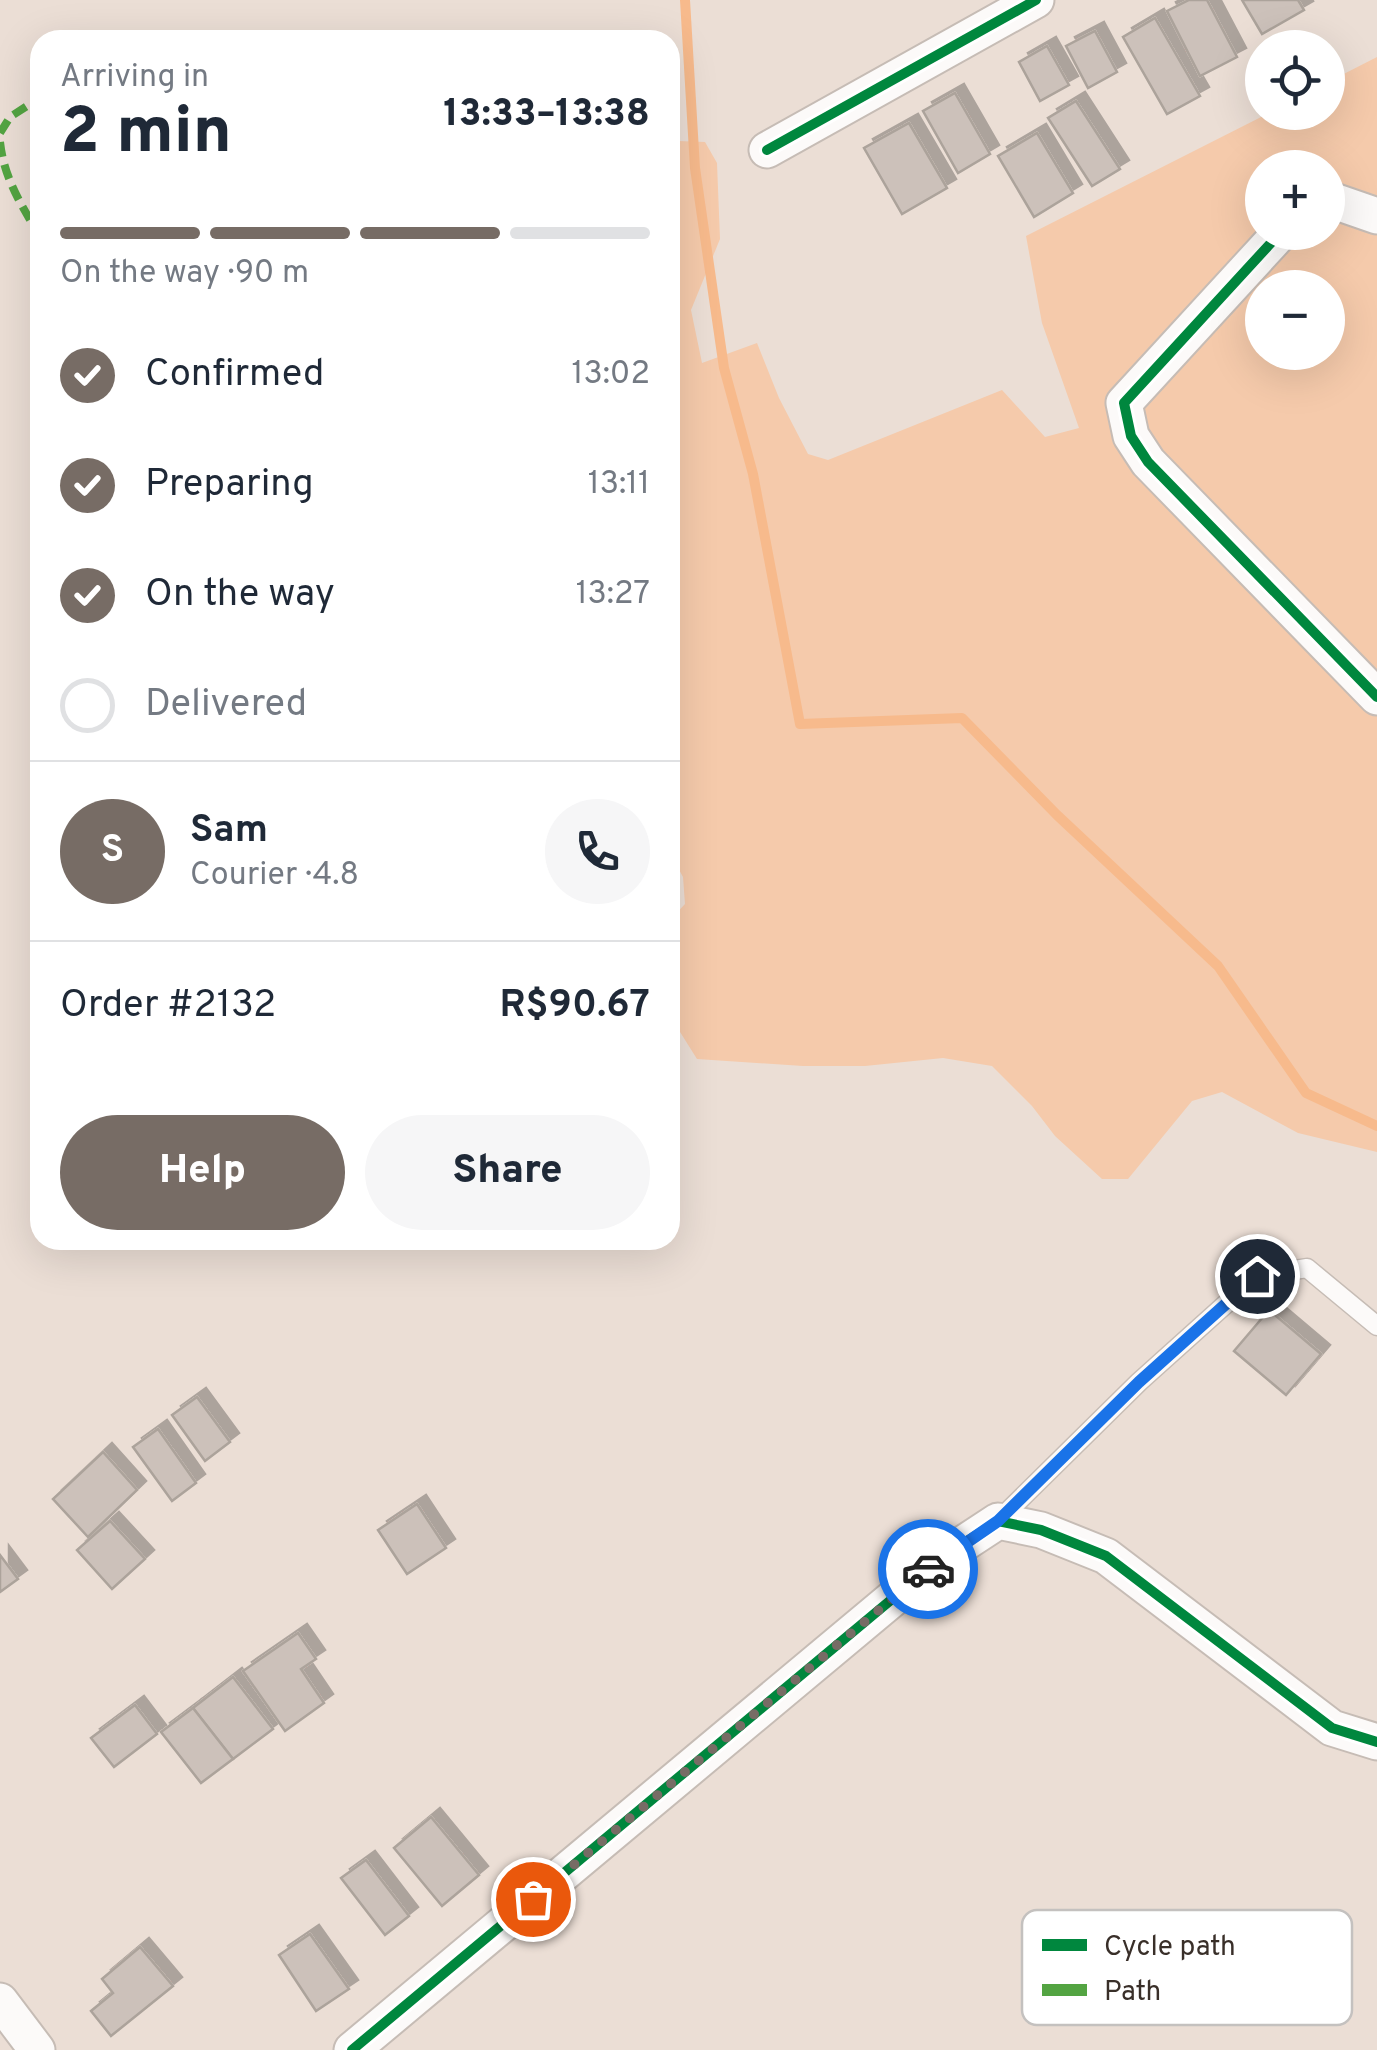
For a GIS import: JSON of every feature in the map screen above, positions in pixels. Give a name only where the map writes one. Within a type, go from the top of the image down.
[{"type":"street","points":[[767,150],[1036,0]]},
{"type":"street","points":[[1345,205],[1377,216]]},
{"type":"street","points":[[1264,250],[1124,402],[1131,436],[1148,462],[1377,697]]},
{"type":"street","points":[[352,2050],[940,1559],[998,1521],[1040,1530],[1106,1556],[1332,1728],[1377,1742]]},
{"type":"street","points":[[0,2002],[37,2050]]},
{"type":"lane","points":[[998,1521],[1139,1382],[1257,1276],[1308,1268],[1377,1326]]},
{"type":"shaded area","points":[[1377,57],[1377,1152],[1298,1133],[1222,1092],[1192,1101],[1128,1179],[1102,1179],[1055,1136],[992,1066],[943,1058],[865,1066],[697,1059],[680,1032],[680,909],[685,904],[680,871],[680,141],[705,142],[717,163],[720,239],[691,310],[702,363],[757,343],[808,454],[828,460],[1002,390],[1045,437],[1079,428],[1042,323],[1026,236],[1245,125],[1245,130],[1345,130],[1345,73]]},
{"type":"building","points":[[1189,0],[1207,0],[1237,57],[1200,76],[1167,11]]},
{"type":"building","points":[[1242,0],[1298,0],[1304,10],[1269,30],[1260,30]]},
{"type":"building","points":[[1155,18],[1200,96],[1167,114],[1123,37]]},
{"type":"building","points":[[1095,31],[1117,72],[1088,88],[1066,46]]},
{"type":"building","points":[[1047,46],[1069,85],[1040,101],[1019,62]]},
{"type":"building","points":[[955,93],[990,154],[958,173],[923,111]]},
{"type":"building","points":[[1076,101],[1120,169],[1092,186],[1048,118]]},
{"type":"building","points":[[909,123],[947,188],[902,214],[864,148]]},
{"type":"building","points":[[1037,133],[1073,193],[1034,217],[998,156]]},
{"type":"building","points":[[1269,1310],[1321,1354],[1286,1395],[1234,1351]]},
{"type":"building","points":[[197,1397],[230,1442],[205,1461],[172,1415]]},
{"type":"building","points":[[158,1429],[196,1483],[172,1501],[133,1447]]},
{"type":"building","points":[[103,1452],[137,1490],[88,1537],[53,1499]]},
{"type":"building","points":[[417,1504],[446,1548],[407,1574],[378,1530]]},
{"type":"building","points":[[110,1521],[145,1559],[112,1589],[77,1550]]},
{"type":"building","points":[[0,1555],[18,1579],[0,1592]]},
{"type":"building","points":[[298,1633],[316,1659],[301,1669],[324,1703],[285,1731],[243,1671]]},
{"type":"building","points":[[233,1677],[273,1729],[233,1759],[193,1708]]},
{"type":"building","points":[[135,1705],[157,1734],[114,1767],[91,1738]]},
{"type":"building","points":[[193,1708],[233,1759],[201,1783],[161,1732]]},
{"type":"building","points":[[431,1817],[479,1875],[442,1906],[394,1848]]},
{"type":"building","points":[[366,1860],[409,1916],[385,1935],[341,1878]]},
{"type":"building","points":[[310,1934],[349,1989],[316,2011],[279,1955]]},
{"type":"building","points":[[140,1947],[173,1986],[111,2036],[91,2011],[113,1993],[102,1979]]},
{"type":"waterway","points":[[685,0],[695,168],[724,368],[753,474],[800,724],[962,718],[1057,815],[1218,966],[1306,1093],[1377,1126]]},
{"type":"marked path","points":[[0,133],[10,117],[27,106],[30,108]]},
{"type":"marked path","points":[[0,142],[9,179],[30,219]]},
{"type":"cycle path","points":[[767,150],[1036,0]]},
{"type":"cycle path","points":[[1264,250],[1124,403],[1131,436],[1148,462],[1377,697]]},
{"type":"cycle path","points":[[352,2050],[940,1559],[998,1521],[1041,1530],[1106,1556],[1332,1728],[1377,1742]]},
{"type":"way so far","points":[[533,1899],[928,1569]]},
{"type":"route","points":[[928,1569],[998,1521],[1139,1382],[1257,1276]]}]
